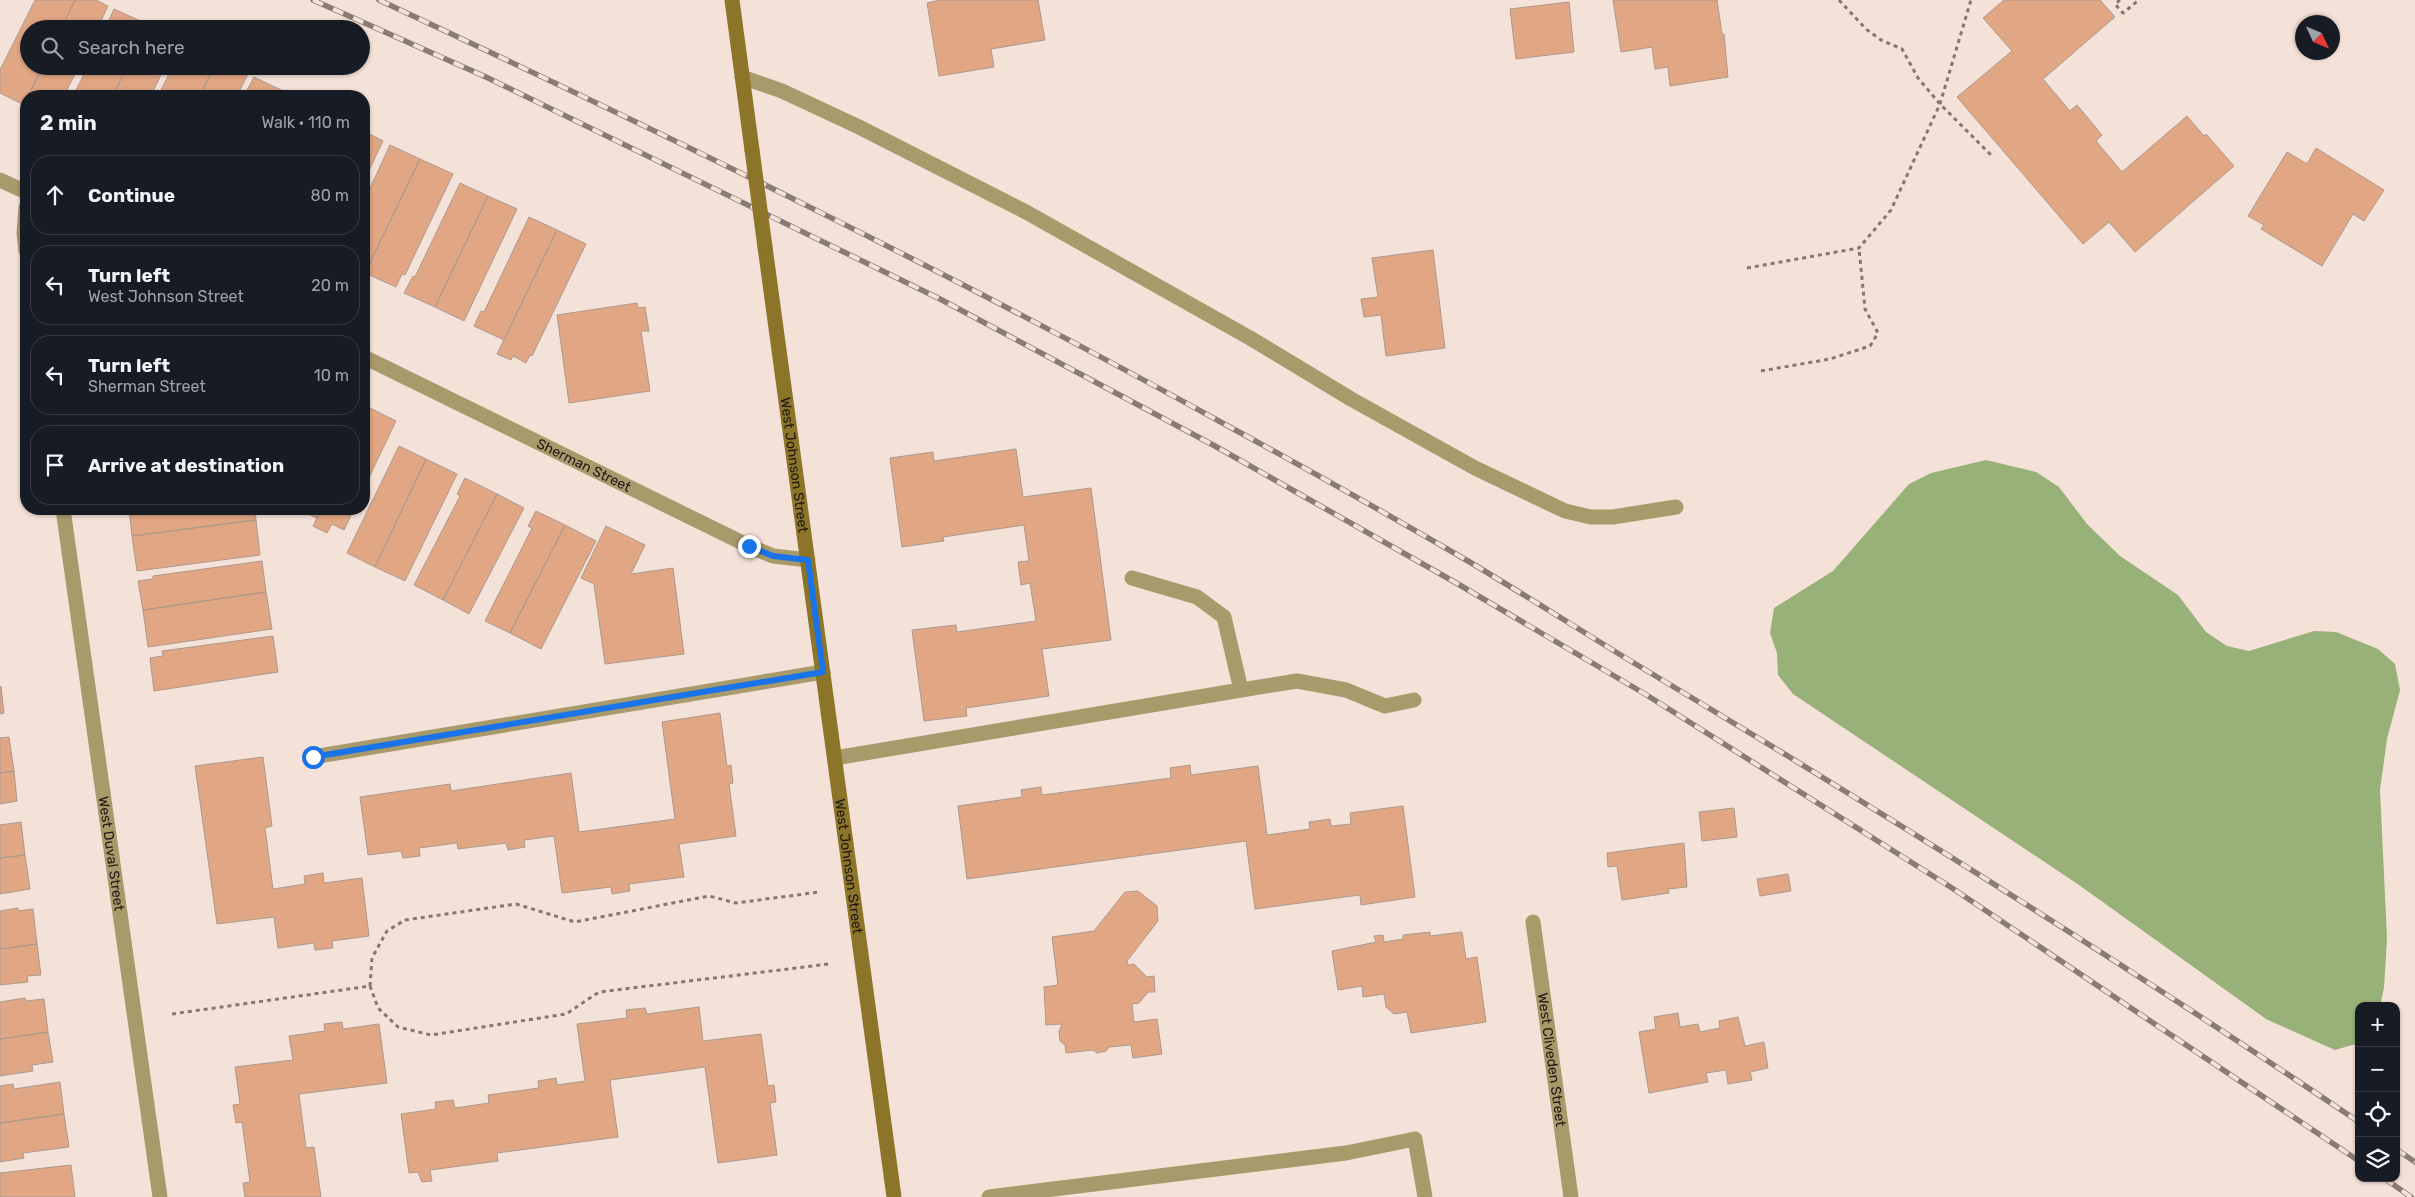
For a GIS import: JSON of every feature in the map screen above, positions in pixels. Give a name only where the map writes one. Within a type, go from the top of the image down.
[{"type":"street","name":"West Johnson Street","points":[[732,0],[894,1197]]},
{"type":"street","points":[[742,77],[782,91],[851,123],[1026,212],[1250,338],[1311,377],[1475,468],[1565,511],[1591,517],[1613,516],[1676,507]]},
{"type":"street","points":[[0,180],[20,189]]},
{"type":"street","name":"Sherman Street","points":[[370,360],[749,546],[773,556],[808,560]]},
{"type":"street","name":"West Duval Street","points":[[64,515],[160,1197]]},
{"type":"street","points":[[1132,578],[1197,597],[1224,617],[1241,690]]},
{"type":"street","points":[[313,757],[823,672]]},
{"type":"street","points":[[835,758],[1297,681],[1346,690],[1385,706],[1414,700]]},
{"type":"street","name":"West Cliveden Street","points":[[1533,922],[1571,1197]]},
{"type":"street","points":[[989,1197],[1346,1153],[1415,1139],[1425,1197]]},
{"type":"path","points":[[1839,0],[1866,29],[1881,40],[1902,49],[1918,78],[1940,104],[1992,156]]},
{"type":"path","points":[[1747,268],[1859,248],[1891,210],[1940,104],[1971,0]]},
{"type":"path","points":[[2120,0],[2115,4],[2123,13],[2139,0]]},
{"type":"path","points":[[1760,371],[1830,358],[1870,346],[1878,333],[1865,309],[1859,248]]},
{"type":"path","points":[[819,892],[736,903],[709,896],[575,922],[516,904],[405,920],[387,931],[372,958],[370,986],[378,1008],[398,1027],[431,1035],[566,1014],[599,992],[829,964]]},
{"type":"path","points":[[172,1014],[370,986]]},
{"type":"green space","points":[[1986,460],[2036,472],[2059,487],[2087,524],[2120,556],[2178,595],[2206,632],[2227,646],[2249,651],[2314,631],[2336,632],[2378,649],[2395,664],[2400,690],[2387,739],[2380,790],[2387,938],[2384,988],[2381,1002],[2355,1002],[2355,1044],[2335,1050],[2266,1019],[2079,885],[1793,694],[1778,675],[1777,653],[1770,633],[1774,608],[1833,571],[1909,484],[1931,473]]},
{"type":"building","points":[[35,0],[75,0],[65,20],[25,20]]},
{"type":"building","points":[[75,0],[96,0],[108,6],[101,20],[65,20]]},
{"type":"building","points":[[940,0],[1038,0],[1045,40],[991,49],[994,67],[939,76],[927,3]]},
{"type":"building","points":[[1613,0],[1717,0],[1722,34],[1724,34],[1728,77],[1670,86],[1668,67],[1655,69],[1652,47],[1621,52]]},
{"type":"building","points":[[2004,0],[2100,0],[2115,17],[2043,79],[2070,111],[2077,105],[2102,135],[2096,141],[2122,172],[2187,116],[2204,136],[2206,134],[2234,166],[2135,252],[2109,222],[2083,244],[1957,97],[2012,51],[1983,18]]},
{"type":"building","points":[[1569,2],[1574,52],[1516,59],[1510,9]]},
{"type":"building","points":[[114,9],[138,20],[109,20]]},
{"type":"building","points":[[20,30],[20,75],[39,75],[31,90],[20,90],[20,103],[0,93],[0,70]]},
{"type":"building","points":[[38,75],[74,75],[67,90],[31,90]]},
{"type":"building","points":[[84,75],[123,75],[116,90],[76,90]]},
{"type":"building","points":[[123,75],[161,75],[154,90],[116,90]]},
{"type":"building","points":[[168,75],[210,75],[203,90],[161,90]]},
{"type":"building","points":[[210,75],[248,75],[240,90],[203,90]]},
{"type":"building","points":[[254,77],[281,90],[247,90]]},
{"type":"building","points":[[370,134],[383,141],[370,168]]},
{"type":"building","points":[[390,145],[420,159],[370,263],[370,188]]},
{"type":"building","points":[[2316,148],[2384,190],[2364,221],[2353,214],[2322,266],[2261,229],[2264,225],[2248,216],[2287,152],[2307,164]]},
{"type":"building","points":[[420,159],[453,174],[405,275],[402,274],[396,287],[370,275],[370,263]]},
{"type":"building","points":[[460,183],[488,196],[435,307],[404,293],[413,276],[415,277]]},
{"type":"building","points":[[488,196],[517,209],[464,321],[435,307]]},
{"type":"building","points":[[529,217],[557,230],[504,340],[474,326],[481,311],[484,312]]},
{"type":"building","points":[[557,230],[586,244],[532,356],[530,355],[526,363],[513,356],[511,360],[497,354]]},
{"type":"building","points":[[1433,250],[1445,348],[1386,356],[1381,315],[1364,317],[1361,299],[1378,297],[1372,258]]},
{"type":"building","points":[[637,303],[638,308],[645,307],[649,331],[641,331],[650,391],[569,403],[557,315]]},
{"type":"building","points":[[370,408],[396,421],[370,475]]},
{"type":"building","points":[[399,446],[426,459],[375,567],[347,553],[365,515],[370,515],[370,506]]},
{"type":"building","points":[[1016,449],[1023,497],[1091,488],[1111,640],[1042,649],[1049,696],[966,708],[967,716],[924,721],[912,630],[956,625],[957,632],[1036,621],[1030,583],[1021,585],[1018,562],[1029,561],[1024,525],[943,537],[944,541],[902,547],[890,458],[933,452],[934,461]]},
{"type":"building","points":[[426,459],[457,474],[405,581],[375,567]]},
{"type":"building","points":[[465,478],[497,494],[443,600],[414,585],[460,496],[457,494]]},
{"type":"building","points":[[497,494],[524,508],[469,614],[443,600]]},
{"type":"building","points":[[536,511],[565,525],[510,633],[485,621],[532,528],[528,526]]},
{"type":"building","points":[[130,515],[256,515],[256,520],[132,536]]},
{"type":"building","points":[[318,515],[351,515],[344,530],[332,524],[327,533],[313,526]]},
{"type":"building","points":[[256,520],[260,555],[137,571],[132,536]]},
{"type":"building","points":[[565,525],[596,541],[541,649],[510,633]]},
{"type":"building","points":[[606,526],[645,545],[631,574],[673,568],[684,654],[605,664],[594,584],[581,578]]},
{"type":"building","points":[[262,561],[266,592],[143,610],[138,581],[153,579],[153,576]]},
{"type":"building","points":[[266,592],[272,629],[148,647],[143,610]]},
{"type":"building","points":[[273,636],[278,672],[154,691],[150,658],[163,656],[162,651]]},
{"type":"building","points":[[0,687],[4,713],[0,714]]},
{"type":"building","points":[[720,713],[727,766],[731,765],[733,783],[729,784],[736,836],[679,844],[684,877],[629,884],[630,891],[612,894],[611,887],[562,893],[554,836],[524,840],[525,847],[508,850],[506,843],[458,849],[457,843],[419,848],[420,856],[403,858],[401,851],[368,855],[360,797],[450,784],[451,791],[571,773],[579,832],[675,819],[662,722]]},
{"type":"building","points":[[9,737],[14,771],[0,773],[0,738]]},
{"type":"building","points":[[263,757],[272,826],[265,828],[273,889],[305,884],[304,876],[323,873],[324,883],[362,878],[369,936],[332,941],[333,948],[315,950],[314,943],[278,948],[274,917],[217,924],[195,766]]},
{"type":"building","points":[[1190,765],[1191,775],[1258,766],[1267,835],[1310,829],[1309,822],[1330,819],[1331,826],[1351,824],[1350,813],[1403,806],[1415,897],[1361,905],[1360,895],[1255,909],[1246,841],[967,879],[958,806],[1022,797],[1021,790],[1041,787],[1042,795],[1171,778],[1170,768]]},
{"type":"building","points":[[14,771],[17,801],[0,804],[0,773]]},
{"type":"building","points":[[1734,808],[1737,837],[1702,841],[1699,812]]},
{"type":"building","points":[[21,822],[25,855],[0,858],[0,825]]},
{"type":"building","points":[[1684,843],[1687,887],[1668,889],[1669,893],[1622,900],[1617,866],[1608,867],[1607,853]]},
{"type":"building","points":[[25,855],[30,889],[0,894],[0,858]]},
{"type":"building","points":[[1788,874],[1791,891],[1760,896],[1757,879]]},
{"type":"building","points":[[1138,891],[1157,906],[1158,921],[1127,961],[1128,965],[1134,964],[1147,977],[1154,976],[1155,992],[1148,992],[1139,1003],[1132,1004],[1134,1022],[1157,1019],[1162,1054],[1133,1058],[1131,1045],[1109,1047],[1106,1051],[1097,1053],[1093,1050],[1066,1053],[1065,1045],[1060,1041],[1059,1031],[1062,1024],[1046,1025],[1044,987],[1058,985],[1052,937],[1094,931],[1125,892]]},
{"type":"building","points":[[18,908],[18,911],[33,909],[37,944],[0,949],[0,911]]},
{"type":"building","points":[[1430,932],[1430,936],[1462,932],[1466,959],[1477,957],[1486,1022],[1411,1033],[1407,1012],[1394,1014],[1386,1007],[1384,994],[1363,997],[1362,986],[1338,990],[1332,951],[1376,942],[1374,936],[1383,935],[1384,942],[1403,939],[1403,935]]},
{"type":"building","points":[[37,944],[41,975],[27,976],[28,982],[0,985],[0,949]]},
{"type":"building","points":[[25,998],[26,1001],[44,999],[48,1032],[0,1039],[0,1002]]},
{"type":"building","points":[[699,1007],[703,1041],[761,1034],[768,1086],[774,1085],[776,1102],[770,1103],[777,1155],[718,1163],[705,1067],[610,1080],[618,1137],[497,1153],[498,1161],[430,1170],[432,1181],[422,1182],[418,1172],[409,1173],[401,1114],[436,1109],[435,1102],[453,1100],[455,1108],[489,1103],[488,1095],[539,1088],[538,1081],[556,1078],[557,1085],[585,1081],[577,1024],[627,1018],[626,1010],[645,1008],[647,1014]]},
{"type":"building","points":[[1678,1013],[1680,1027],[1698,1024],[1700,1032],[1720,1028],[1719,1021],[1738,1017],[1745,1046],[1764,1042],[1768,1068],[1750,1072],[1752,1080],[1728,1084],[1726,1070],[1706,1073],[1708,1082],[1649,1093],[1639,1032],[1656,1029],[1654,1017]]},
{"type":"building","points":[[342,1022],[343,1029],[379,1024],[387,1083],[299,1094],[306,1148],[314,1147],[321,1197],[245,1197],[243,1183],[250,1182],[242,1122],[236,1123],[233,1105],[240,1104],[235,1067],[293,1060],[289,1036],[325,1031],[324,1024]]},
{"type":"building","points":[[48,1032],[53,1062],[32,1065],[33,1071],[0,1076],[0,1039]]},
{"type":"building","points":[[60,1082],[64,1114],[0,1123],[0,1086],[13,1084],[14,1089]]},
{"type":"building","points":[[64,1114],[69,1147],[23,1153],[24,1158],[0,1162],[0,1123]]},
{"type":"building","points":[[71,1165],[75,1197],[0,1197],[0,1173]]},
{"type":"railway","points":[[313,0],[358,20]]},
{"type":"railway","points":[[379,0],[701,153],[913,259],[1124,369],[1289,459],[1487,573],[1903,827],[2087,943],[2355,1119]]},
{"type":"railway","points":[[370,25],[486,77],[940,299],[1215,446],[1458,584],[1645,694],[1952,888],[2355,1158]]},
{"type":"railway","points":[[2400,1152],[2415,1162]]},
{"type":"railway","points":[[2390,1182],[2411,1197]]},
{"type":"route","points":[[313,757],[823,672],[808,560],[773,556],[749,546]]}]
